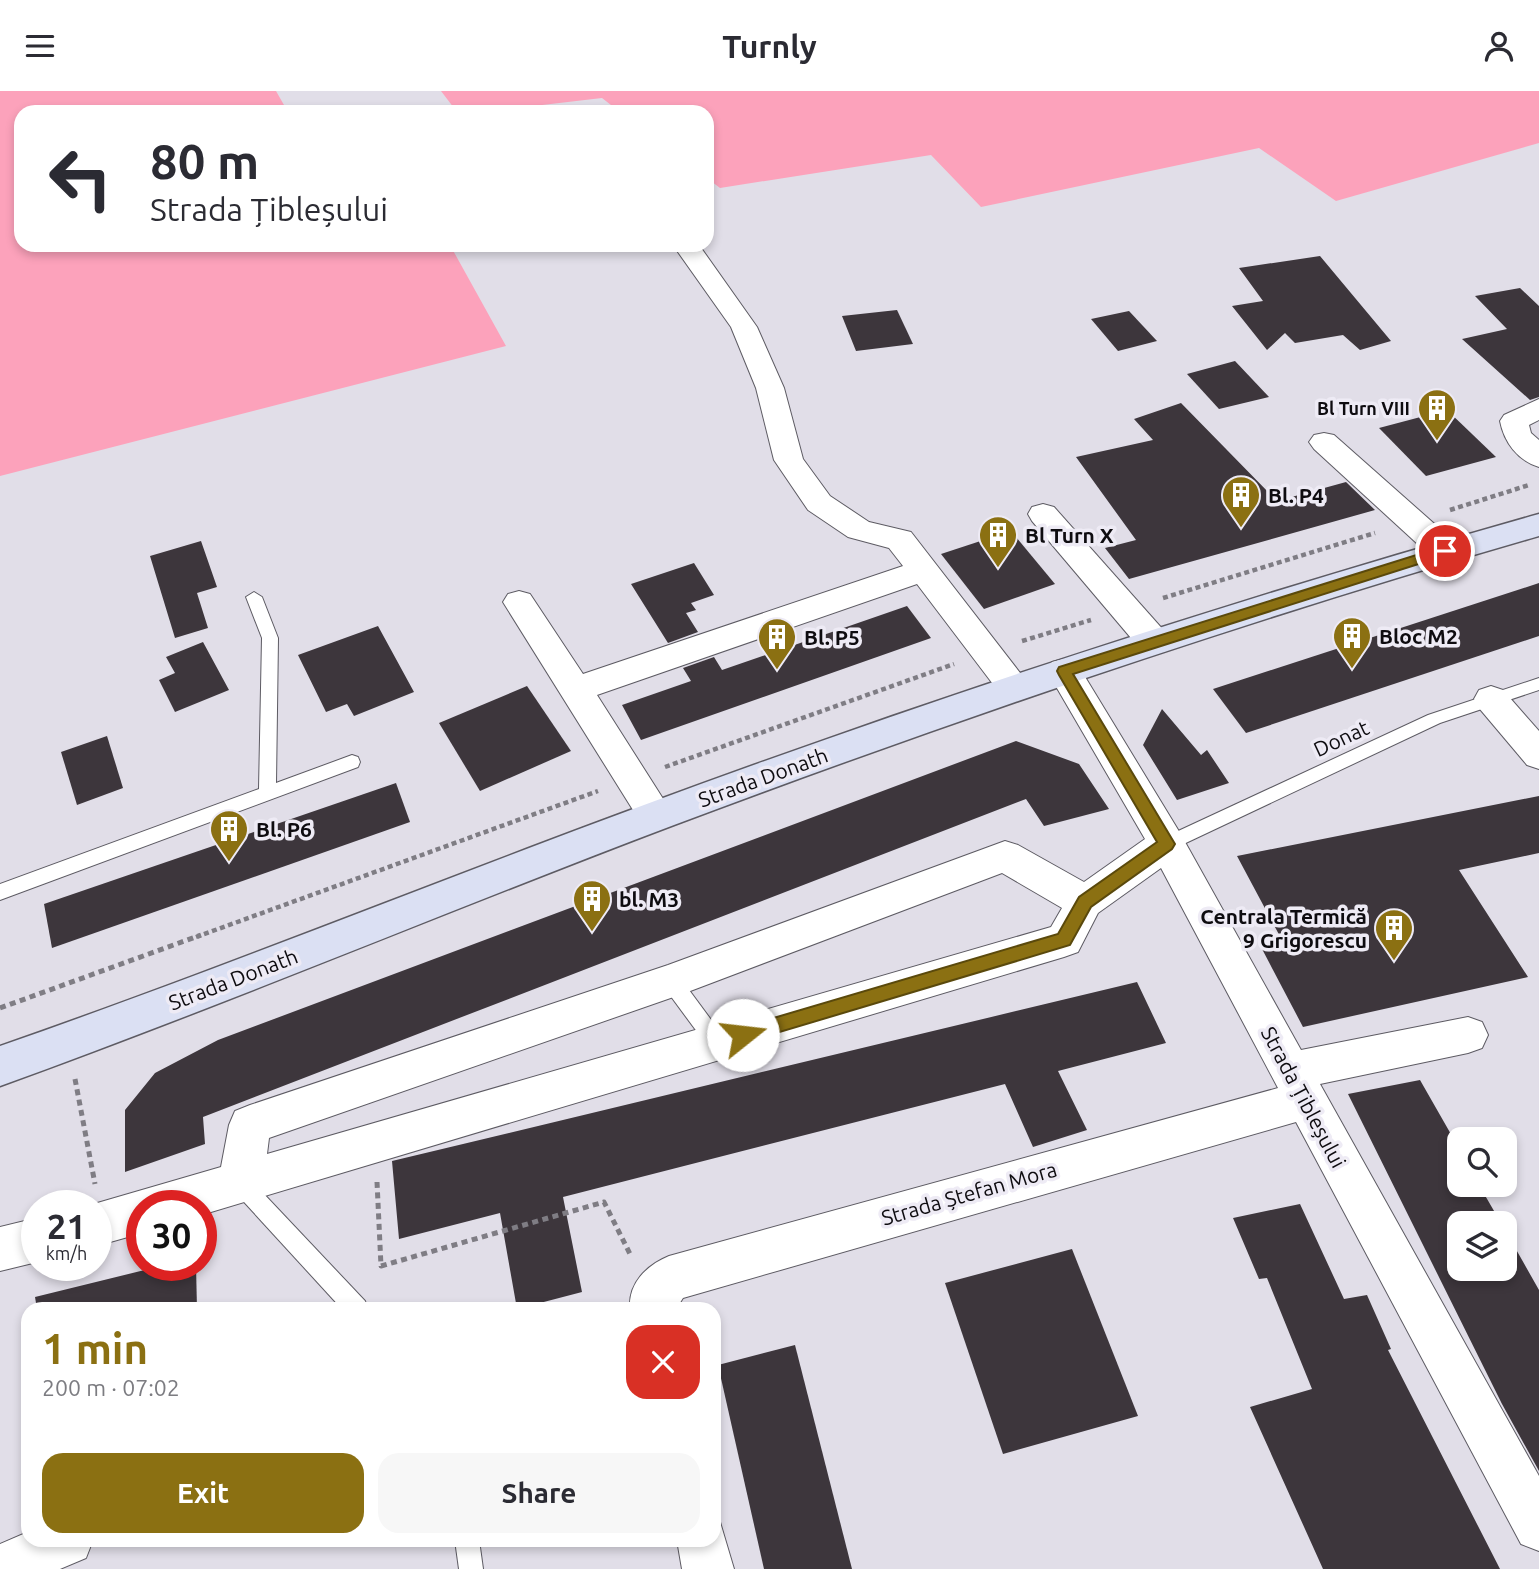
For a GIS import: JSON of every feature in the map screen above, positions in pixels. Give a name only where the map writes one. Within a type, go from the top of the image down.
[{"type":"main road","name":"Strada Donath","points":[[0,1066],[656,816],[1014,687],[1445,551],[1539,525]]},
{"type":"street","points":[[691,252],[744,327],[770,388],[789,460],[819,503],[859,530],[900,540],[1014,687]]},
{"type":"street","points":[[1539,408],[1514,421],[1517,436],[1539,457]]},
{"type":"street","points":[[1324,442],[1445,551]]},
{"type":"street","points":[[1043,514],[1154,642]]},
{"type":"street","points":[[576,689],[924,571]]},
{"type":"street","points":[[519,602],[656,816]]},
{"type":"street","name":"Strada Țibleșului","points":[[1064,671],[1167,844],[1539,1526]]},
{"type":"street","points":[[1491,699],[1539,755]]},
{"type":"street","points":[[215,1190],[1064,940],[1085,902],[1167,844]]},
{"type":"street","points":[[240,1183],[250,1125],[671,981],[1005,856],[1085,902]]},
{"type":"street","name":"Strada Ștefan Mora","points":[[653,1302],[670,1279],[1297,1085],[1468,1035]]},
{"type":"street","points":[[0,1249],[21,1244]]},
{"type":"street","points":[[1,1569],[52,1547]]},
{"type":"street","points":[[703,1547],[708,1569]]},
{"type":"lane","points":[[254,597],[270,638],[267,793]]},
{"type":"lane","name":"Donat","points":[[1167,844],[1434,719],[1539,684]]},
{"type":"lane","points":[[0,892],[352,762]]},
{"type":"lane","points":[[671,981],[716,1042]]},
{"type":"lane","points":[[240,1183],[350,1302]]},
{"type":"lane","points":[[468,1547],[471,1569]]},
{"type":"path","points":[[73,1071],[94,1175]]},
{"type":"path","points":[[375,1143],[381,1266],[604,1202],[652,1302]]},
{"type":"shaded area","points":[[0,91],[276,91],[284,105],[14,105],[14,252],[454,252],[506,346],[0,476]]},
{"type":"shaded area","points":[[441,91],[1539,91],[1539,143],[1336,201],[1259,148],[981,207],[931,155],[720,188],[714,183],[714,105],[611,105],[602,98],[542,105],[452,105]]},
{"type":"building","points":[[1320,256],[1391,341],[1360,350],[1343,335],[1295,343],[1285,333],[1267,350],[1232,306],[1263,301],[1239,268]]},
{"type":"building","points":[[1520,288],[1539,306],[1539,397],[1530,400],[1462,339],[1507,329],[1475,296]]},
{"type":"building","points":[[897,310],[913,344],[856,351],[842,316]]},
{"type":"building","points":[[1129,311],[1157,341],[1118,351],[1091,319]]},
{"type":"building","points":[[1235,361],[1269,397],[1219,409],[1187,374]]},
{"type":"building","points":[[1181,403],[1277,501],[1346,482],[1375,510],[1129,579],[1105,548],[1136,540],[1076,457],[1153,440],[1134,419]]},
{"type":"building","name":"Bl Turn VIII","points":[[1447,410],[1496,457],[1426,476],[1379,428]]},
{"type":"building","name":"Bl Turn X","points":[[1011,531],[1055,584],[984,609],[941,554]]},
{"type":"building","points":[[201,541],[217,587],[197,593],[208,628],[175,638],[150,556]]},
{"type":"building","points":[[694,563],[714,595],[691,603],[696,610],[686,613],[698,632],[668,643],[631,584]]},
{"type":"building","name":"Bloc M2","points":[[1539,583],[1539,636],[1246,733],[1213,689]]},
{"type":"building","name":"Bl. P5","points":[[907,606],[931,638],[641,740],[622,705],[691,681],[683,668],[714,657],[722,670]]},
{"type":"building","points":[[378,626],[414,692],[354,716],[347,704],[326,712],[298,655]]},
{"type":"building","points":[[203,642],[229,690],[175,712],[159,680],[175,673],[166,657]]},
{"type":"building","points":[[527,686],[571,751],[480,791],[439,723]]},
{"type":"building","points":[[1162,709],[1201,755],[1207,750],[1229,783],[1177,800],[1143,745]]},
{"type":"building","points":[[107,736],[123,788],[77,805],[61,752]]},
{"type":"building","name":"bl. M3","points":[[1016,741],[1079,764],[1109,809],[1044,826],[1026,799],[203,1117],[205,1144],[125,1172],[125,1110],[155,1073],[218,1040]]},
{"type":"building","name":"Bl. P6","points":[[396,783],[410,822],[52,948],[44,904]]},
{"type":"building","points":[[1539,796],[1539,853],[1459,870],[1528,977],[1303,1027],[1261,947],[1283,942],[1237,856]]},
{"type":"building","points":[[1137,982],[1166,1043],[1058,1071],[1087,1130],[1033,1147],[1005,1084],[563,1197],[582,1292],[544,1302],[516,1302],[500,1213],[399,1239],[392,1161]]},
{"type":"building","points":[[1420,1080],[1447,1127],[1447,1197],[1486,1197],[1494,1211],[1447,1211],[1447,1281],[1517,1281],[1517,1251],[1539,1290],[1539,1471],[1502,1404],[1348,1094]]},
{"type":"building","points":[[1300,1204],[1344,1299],[1367,1295],[1391,1349],[1388,1350],[1500,1569],[1323,1569],[1250,1407],[1312,1389],[1267,1278],[1259,1279],[1233,1218]]},
{"type":"building","points":[[1072,1249],[1138,1416],[1003,1454],[945,1283]]},
{"type":"building","points":[[126,1275],[126,1281],[196,1281],[197,1302],[36,1302],[35,1297],[100,1281],[112,1281],[112,1278]]},
{"type":"building","points":[[795,1345],[852,1569],[764,1569],[721,1378],[721,1364]]},
{"type":"place","name":"Bl Turn VIII","points":[[1437,442]]},
{"type":"place","name":"Bl. P4","points":[[1241,529]]},
{"type":"place","name":"Bl Turn X","points":[[998,569]]},
{"type":"place","name":"Bloc M2","points":[[1352,670]]},
{"type":"place","name":"Bl. P5","points":[[777,671]]},
{"type":"place","name":"Bl. P6","points":[[229,863]]},
{"type":"place","name":"bl. M3","points":[[592,933]]},
{"type":"place","name":"Centrala Termică 9 Grigorescu","points":[[1394,962]]},
{"type":"route","points":[[743,1035],[1064,940],[1085,902],[1167,844],[1064,671],[1445,551]]}]
